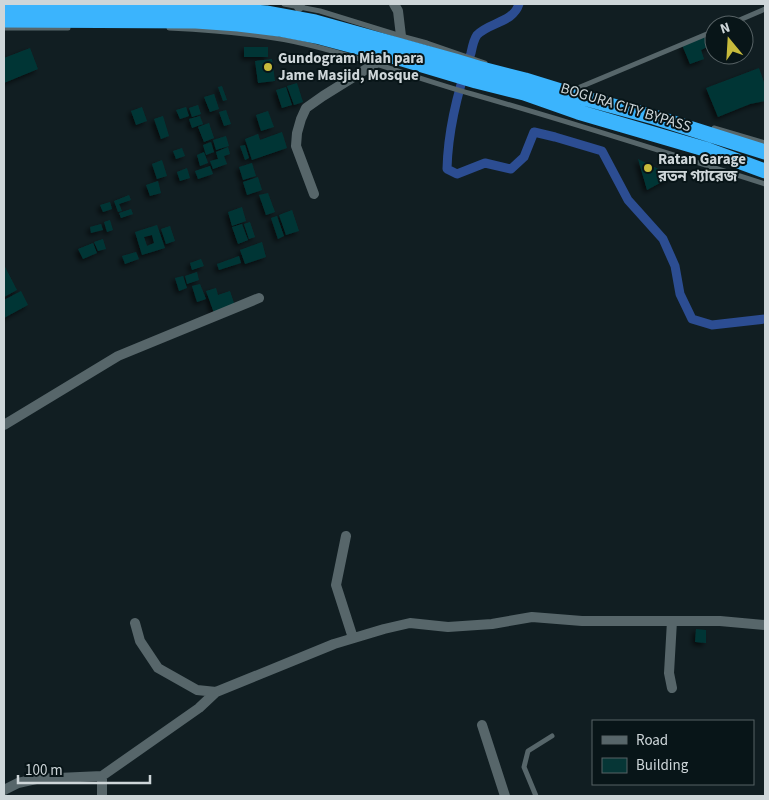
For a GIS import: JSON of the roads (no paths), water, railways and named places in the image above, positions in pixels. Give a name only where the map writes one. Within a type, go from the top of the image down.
[{"type":"highway","points":[[4,6],[181,7],[266,13],[316,22],[453,68]]},
{"type":"highway","points":[[4,20],[196,20],[238,24],[320,37],[479,74]]},
{"type":"highway","name":"BOGURA CITY BYPASS","points":[[479,74],[525,80],[765,152]]},
{"type":"highway","name":"BOGURA CITY BYPASS","points":[[479,74],[524,93],[578,112],[708,150],[765,171]]},
{"type":"street","points":[[394,4],[398,11],[401,36]]},
{"type":"street","points":[[314,194],[296,146],[297,132],[306,108],[376,63]]},
{"type":"street","points":[[4,425],[118,356],[259,298]]},
{"type":"street","points":[[346,536],[336,585],[353,638]]},
{"type":"street","points":[[4,790],[18,783],[36,779],[102,776],[199,708],[216,692],[334,644],[410,623],[448,627],[492,624],[532,617],[582,622],[720,620],[765,624]]},
{"type":"street","points":[[672,621],[670,673],[672,688]]},
{"type":"street","points":[[135,623],[140,641],[158,668],[197,690],[216,692]]},
{"type":"street","points":[[482,725],[505,796]]},
{"type":"street","points":[[102,776],[102,796]]},
{"type":"lane","points":[[284,4],[300,5],[427,43],[453,68]]},
{"type":"lane","points":[[751,15],[765,9]]},
{"type":"lane","points":[[4,28],[75,28]]},
{"type":"lane","points":[[162,28],[231,33],[284,40],[376,63],[453,68],[479,74],[541,114],[765,184]]},
{"type":"lane","points":[[573,90],[704,35]]},
{"type":"lane","points":[[500,68],[550,84],[688,121]]},
{"type":"lane","points":[[708,126],[765,143]]},
{"type":"lane","points":[[536,796],[524,767],[528,751],[552,736]]},
{"type":"waterway","points":[[519,4],[512,15],[488,27],[477,35],[475,39],[454,110],[449,139],[447,169],[457,174],[485,163],[511,169],[524,157],[534,132],[602,151],[628,200],[663,239],[675,266],[680,294],[692,319],[712,325],[765,319]]},
{"type":"place","name":"Gundogram Miah para Jame Masjid, Mosque","points":[[268,67]]},
{"type":"place","name":"Ratan Garage রতন গ্যারেজ","points":[[648,168]]}]
